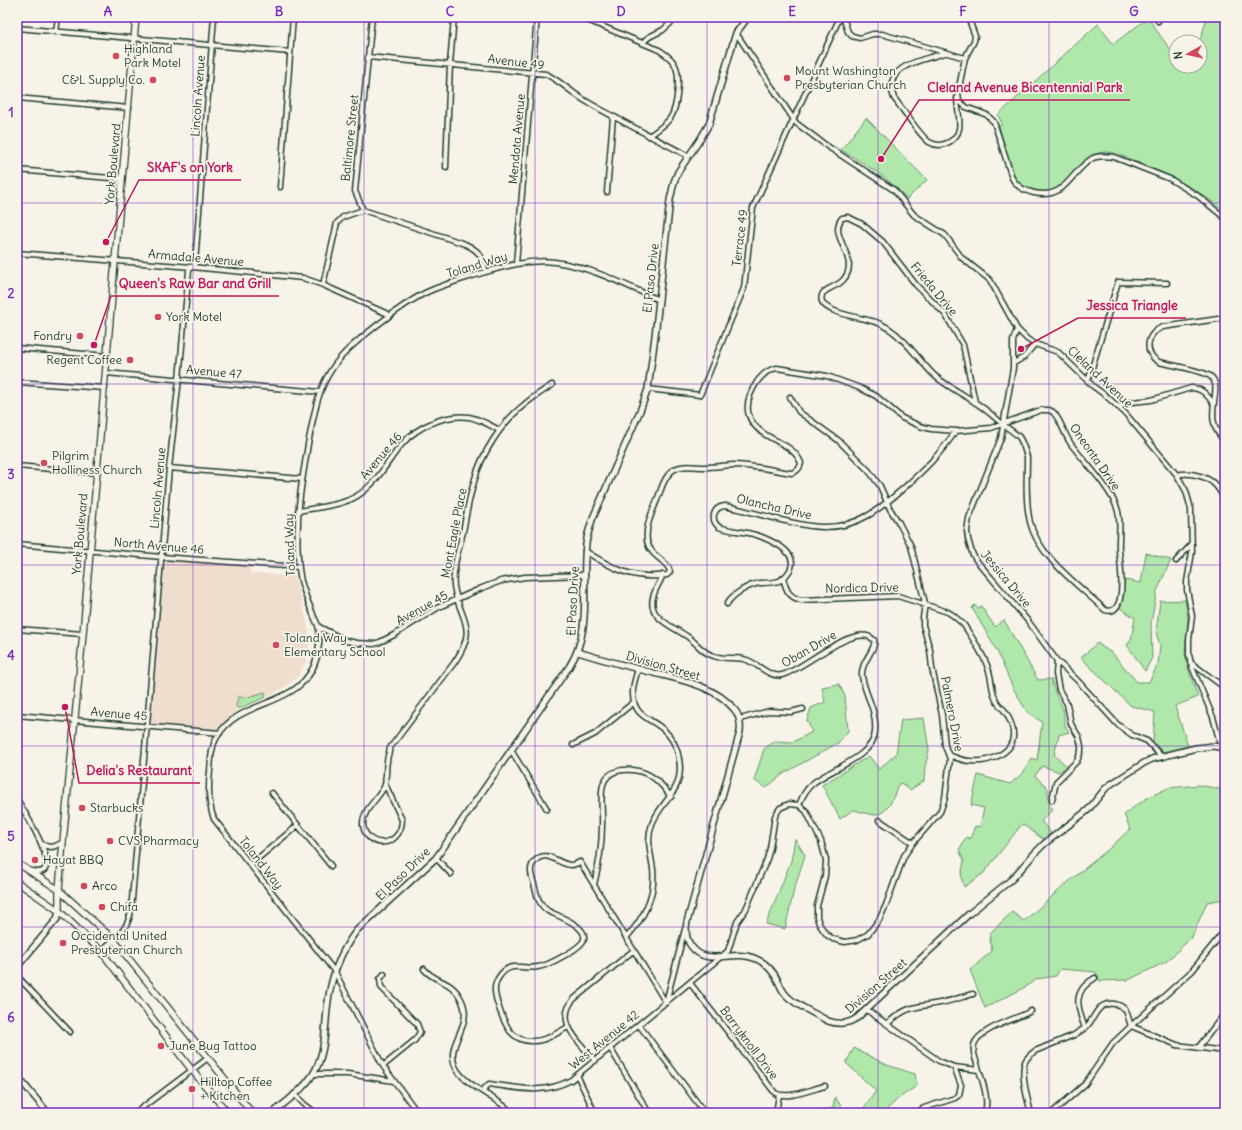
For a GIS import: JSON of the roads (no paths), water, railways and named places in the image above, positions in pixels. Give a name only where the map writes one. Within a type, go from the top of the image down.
[{"type":"main road","name":"York Boulevard","points":[[59,911],[59,890],[63,842],[105,388],[136,17]]},
{"type":"main road","points":[[17,863],[59,890],[113,939],[252,1113]]},
{"type":"main road","points":[[17,882],[59,911],[101,951],[228,1113]]},
{"type":"street","points":[[56,32],[58,17]]},
{"type":"street","name":"Lincoln Avenue","points":[[101,951],[113,939],[123,932],[129,922],[132,911],[169,468],[179,379],[188,270],[195,264],[214,17]]},
{"type":"street","points":[[280,187],[293,17]]},
{"type":"street","name":"Baltimore Street","points":[[363,210],[354,191],[372,17]]},
{"type":"street","points":[[446,167],[450,64],[454,17]]},
{"type":"street","name":"Mendota Avenue","points":[[516,264],[537,17]]},
{"type":"street","points":[[580,17],[659,50],[669,57],[675,64],[678,76],[673,112],[664,126],[650,136]]},
{"type":"street","points":[[642,43],[649,37],[663,30],[678,17]]},
{"type":"street","name":"El Paso Drive","points":[[273,1113],[308,1081],[313,1074],[323,1050],[329,1000],[335,972],[346,946],[357,930],[436,858],[512,750],[578,652],[584,627],[584,575],[587,537],[592,520],[640,411],[648,389],[671,193],[678,172],[709,124],[736,33],[748,17]]},
{"type":"street","points":[[841,17],[848,32],[852,36],[860,38],[873,34],[882,34],[965,58]]},
{"type":"street","name":"Terrace 49","points":[[648,389],[700,395],[744,288],[753,208],[841,17]]},
{"type":"street","points":[[946,52],[901,68],[894,76],[892,86],[894,98],[924,137],[932,144],[938,145],[947,143],[955,138],[957,134],[959,124],[957,108],[958,92],[965,58],[974,41],[974,36],[968,17]]},
{"type":"street","points":[[17,28],[290,52]]},
{"type":"street","name":"Cleland Avenue","points":[[736,33],[793,120],[827,146],[894,190],[914,215],[945,235],[962,258],[990,280],[1017,330],[1035,344],[1058,352],[1118,407],[1177,475],[1189,500],[1191,510],[1192,544],[1191,562],[1187,582],[1188,598],[1192,616],[1188,648],[1190,662],[1212,713],[1225,757]]},
{"type":"street","name":"Avenue 49","points":[[368,57],[546,74],[554,78],[579,97],[688,156]]},
{"type":"street","points":[[958,92],[958,97],[962,105],[966,108],[987,115],[994,122],[1012,178],[1016,185],[1027,191],[1052,194],[1069,182],[1092,159],[1097,156],[1109,156],[1170,180],[1198,196],[1225,218]]},
{"type":"street","points":[[17,98],[129,108]]},
{"type":"street","points":[[607,192],[614,117]]},
{"type":"street","points":[[17,170],[122,179]]},
{"type":"street","points":[[323,285],[337,223],[343,217],[363,210],[474,248],[481,255],[486,272]]},
{"type":"street","name":"Frieda Drive","points":[[845,217],[853,219],[883,242],[916,285],[945,314],[962,345],[975,402],[956,391],[934,375],[910,348],[890,329],[874,321],[836,311],[824,306],[821,300],[823,293],[840,284],[848,271],[848,258],[838,233],[838,224],[845,217]]},
{"type":"street","name":"Armadale Avenue","points":[[17,253],[192,267],[303,278],[323,285],[390,315]]},
{"type":"street","name":"Toland Way","points":[[418,1113],[383,1066],[335,972],[218,824],[211,810],[208,793],[211,756],[214,743],[226,725],[242,714],[291,692],[306,678],[316,660],[319,650],[319,627],[305,595],[299,567],[298,511],[302,479],[314,414],[320,392],[327,376],[336,362],[348,349],[390,315],[426,292],[486,272],[516,264],[547,261],[583,267],[658,300]]},
{"type":"street","points":[[1088,381],[1118,282],[1167,283]]},
{"type":"street","points":[[1225,318],[1162,327],[1154,331],[1148,344],[1148,348],[1152,356],[1159,362],[1212,377],[1216,388],[1212,414],[1214,426],[1225,440]]},
{"type":"street","name":"Jessica Drive","points":[[1017,330],[1013,341],[1014,363],[1000,438],[970,518],[967,531],[972,553],[976,560],[1028,621],[1057,662],[1077,680],[1118,726],[1132,735],[1147,741],[1162,757]]},
{"type":"street","points":[[1014,363],[1024,357],[1035,344]]},
{"type":"street","points":[[17,348],[107,356]]},
{"type":"street","name":"Oneonta Drive","points":[[663,576],[669,574],[670,569],[651,551],[648,542],[648,526],[666,479],[671,472],[684,466],[707,467],[735,465],[791,473],[799,469],[800,460],[793,451],[755,427],[749,417],[747,407],[751,394],[759,379],[770,370],[777,368],[827,376],[869,392],[893,412],[910,423],[931,429],[956,432],[991,428],[1041,410],[1049,410],[1053,412],[1071,443],[1114,501],[1119,519],[1119,549],[1122,581],[1120,599],[1117,607],[1111,611],[1105,610],[1056,564],[1038,542],[1028,513],[1027,457],[1025,450],[1019,437],[1003,424]]},
{"type":"street","name":"Avenue 47","points":[[106,373],[320,392]]},
{"type":"street","points":[[17,382],[105,388]]},
{"type":"street","name":"Mont Eagle Place","points":[[385,784],[402,820],[402,827],[397,837],[386,842],[380,842],[370,838],[364,830],[363,821],[366,813],[385,784],[388,754],[393,743],[464,648],[467,636],[467,625],[454,585],[454,575],[474,480],[484,456],[500,430],[524,404],[552,385]]},
{"type":"street","points":[[1118,407],[1132,402],[1152,400],[1191,388],[1195,388],[1203,392],[1213,403]]},
{"type":"street","name":"Palmero Drive","points":[[790,397],[800,412],[838,440],[869,471],[880,486],[887,503],[911,546],[924,604],[923,625],[930,650],[932,668],[942,715],[945,746],[950,759],[943,804],[936,818],[913,843],[904,856],[883,913],[874,928],[868,934],[857,940],[850,942],[839,941],[827,935],[817,917],[817,906],[826,868],[824,851],[821,841],[806,811],[799,805]]},
{"type":"street","points":[[975,402],[1003,424]]},
{"type":"street","name":"Avenue 46","points":[[298,511],[323,507],[357,496],[376,480],[403,443],[416,431],[425,426],[448,419],[469,417],[500,430]]},
{"type":"street","name":"Olancha Drive","points":[[783,578],[788,573],[792,564],[792,560],[788,552],[762,537],[716,525],[713,519],[717,508],[725,506],[802,525],[827,527],[855,522],[874,513],[887,503],[932,462],[956,432]]},
{"type":"street","points":[[17,466],[97,473]]},
{"type":"street","points":[[169,468],[302,479]]},
{"type":"street","points":[[1177,475],[1184,473],[1203,476],[1209,479],[1219,488],[1225,501]]},
{"type":"street","name":"North Avenue 46","points":[[17,544],[299,567]]},
{"type":"street","points":[[1176,560],[1192,544]]},
{"type":"street","points":[[586,551],[620,571],[641,576],[663,576]]},
{"type":"street","name":"Avenue 45","points":[[319,627],[347,641],[374,644],[391,637],[426,614],[482,588],[501,581],[525,577],[584,575]]},
{"type":"street","name":"Oban Drive","points":[[663,576],[652,600],[653,611],[660,620],[686,636],[710,655],[723,658],[744,659],[757,664],[775,676],[784,675],[797,669],[838,642],[847,639],[869,636],[874,640],[874,646],[866,658],[862,674],[874,714],[875,733],[872,744],[865,752],[813,783],[804,794],[799,805]]},
{"type":"street","points":[[727,604],[733,596],[751,586],[760,583],[772,583],[783,578]]},
{"type":"street","name":"Nordica Drive","points":[[783,578],[789,594],[792,597],[801,600],[890,596],[907,598],[948,612],[964,625],[987,666],[994,694],[1000,706],[1006,712],[1013,730],[1013,740],[1006,750],[997,757],[976,762],[949,755]]},
{"type":"street","points":[[17,629],[83,634]]},
{"type":"street","name":"Division Street","points":[[578,652],[686,681],[719,696],[734,708],[740,719],[740,732],[687,922],[686,933],[692,948],[696,952],[706,957],[713,958],[731,955],[746,955],[760,960],[771,970],[781,989],[789,998],[828,1021],[835,1023],[847,1023],[858,1018],[970,914],[1012,880],[1044,844],[1088,810],[1105,789],[1144,763],[1196,748],[1223,748]]},
{"type":"street","points":[[1052,800],[1056,782],[1079,757],[1081,746],[1079,737],[1071,724],[1067,704],[1059,690],[1056,674],[1057,662]]},
{"type":"street","points":[[1190,662],[1225,688]]},
{"type":"street","points":[[626,938],[641,920],[650,901],[653,870],[649,850],[650,833],[655,818],[671,797],[678,784],[680,775],[679,760],[674,744],[665,731],[641,714],[634,702],[633,688],[638,669]]},
{"type":"street","points":[[573,745],[595,734],[634,702]]},
{"type":"street","points":[[740,719],[769,711],[791,712],[803,709]]},
{"type":"street","name":"Avenue 45","points":[[17,715],[220,733]]},
{"type":"street","points":[[512,750],[547,809]]},
{"type":"street","points":[[594,885],[602,843],[602,786],[607,777],[621,770],[637,770],[644,772],[658,781],[671,797]]},
{"type":"street","points":[[272,793],[331,866]]},
{"type":"street","points":[[17,799],[41,844],[47,860],[46,867],[40,872],[35,872],[25,868]]},
{"type":"street","points":[[723,956],[728,951],[737,922],[746,909],[767,860],[772,842],[775,816],[777,812],[784,805],[799,805]]},
{"type":"street","points":[[879,820],[913,843]]},
{"type":"street","points":[[250,864],[298,824]]},
{"type":"street","points":[[41,844],[49,848],[63,842]]},
{"type":"street","points":[[568,1027],[538,1041],[520,1038],[506,1025],[496,998],[496,983],[501,974],[510,968],[521,966],[540,967],[582,944],[584,933],[579,927],[548,911],[540,904],[531,870],[534,861],[542,857],[552,858],[570,865],[580,862],[666,1003]]},
{"type":"street","points":[[436,858],[451,874]]},
{"type":"street","name":"York Boulevard","points":[[17,967],[57,919],[59,911]]},
{"type":"street","points":[[666,1003],[687,922]]},
{"type":"street","points":[[1052,1113],[1092,1076],[1113,1043],[1192,971],[1225,930]]},
{"type":"street","points":[[595,1061],[568,1027],[566,1017],[567,1012],[571,1003],[634,950]]},
{"type":"street","name":"West Avenue 42","points":[[482,1091],[489,1084],[529,1089],[546,1089],[563,1084],[595,1061],[723,956]]},
{"type":"street","points":[[424,969],[429,976],[448,983],[456,990],[462,999],[465,1019],[461,1033],[453,1048],[453,1060],[458,1071],[462,1076],[512,1113]]},
{"type":"street","points":[[383,1066],[415,1040],[420,1032],[418,1024],[381,987],[380,979],[384,974]]},
{"type":"street","points":[[17,976],[70,1032]]},
{"type":"street","points":[[1085,1028],[1078,1012],[1078,1000],[1085,985],[1095,978]]},
{"type":"street","name":"Barryknoll Drive","points":[[690,983],[772,1090],[779,1095],[788,1096],[825,1086]]},
{"type":"street","points":[[887,1024],[899,1014],[913,1007],[942,1003],[973,994]]},
{"type":"street","points":[[1031,1113],[1023,1072],[1027,1058],[1035,1051],[1074,1035],[1085,1028],[1098,1010],[1110,1004],[1116,1004],[1127,1012],[1130,1026]]},
{"type":"street","points":[[867,1010],[938,1061],[954,1068],[979,1070]]},
{"type":"street","points":[[985,1113],[986,1104],[984,1087],[974,1050],[974,1044],[979,1036],[1031,1011]]},
{"type":"street","points":[[1198,1048],[1225,1013]]},
{"type":"street","points":[[639,1025],[705,1113]]},
{"type":"street","points":[[1130,1026],[1177,1046],[1225,1051]]},
{"type":"street","points":[[610,1048],[649,1113]]},
{"type":"street","points":[[134,1113],[208,1058]]},
{"type":"street","points":[[916,1113],[924,1108],[959,1095],[962,1085],[954,1068]]},
{"type":"street","points":[[313,1074],[348,1074],[394,1081]]},
{"type":"street","points":[[577,1075],[595,1113]]},
{"type":"street","points":[[17,1076],[48,1113]]},
{"type":"street","points":[[294,1094],[316,1113]]},
{"type":"street","points":[[776,1113],[779,1095]]},
{"type":"place","name":"Highland Park Motel","points":[[116,56]]},
{"type":"place","name":"Mount Washington Presbyterian Church","points":[[787,78]]},
{"type":"place","name":"C&L Supply Co.","points":[[153,80]]},
{"type":"place","name":"Cleland Avenue Bicentennial Park","points":[[881,159]]},
{"type":"place","name":"SKAF's on York","points":[[106,242]]},
{"type":"place","name":"York Motel","points":[[158,317]]},
{"type":"place","name":"Fondry","points":[[80,336]]},
{"type":"place","name":"Queen's Raw Bar and Grill","points":[[94,345]]},
{"type":"place","name":"Jessica Triangle","points":[[1021,349]]},
{"type":"place","name":"Regent Coffee","points":[[130,360]]},
{"type":"place","name":"Pilgrim Holliness Church","points":[[44,463]]},
{"type":"place","name":"Toland Way Elementary School","points":[[276,645]]},
{"type":"place","name":"Delia's Restaurant","points":[[65,707]]},
{"type":"place","name":"Starbucks","points":[[82,808]]},
{"type":"place","name":"CVS Pharmacy","points":[[110,841]]},
{"type":"place","name":"Hayat BBQ","points":[[35,860]]},
{"type":"place","name":"Arco","points":[[84,886]]},
{"type":"place","name":"Chifa","points":[[102,907]]},
{"type":"place","name":"Occidental United Presbyterian Church","points":[[63,943]]},
{"type":"place","name":"June Bug Tattoo","points":[[161,1046]]},
{"type":"place","name":"Hilltop Coffee + Kitchen","points":[[192,1089]]}]
